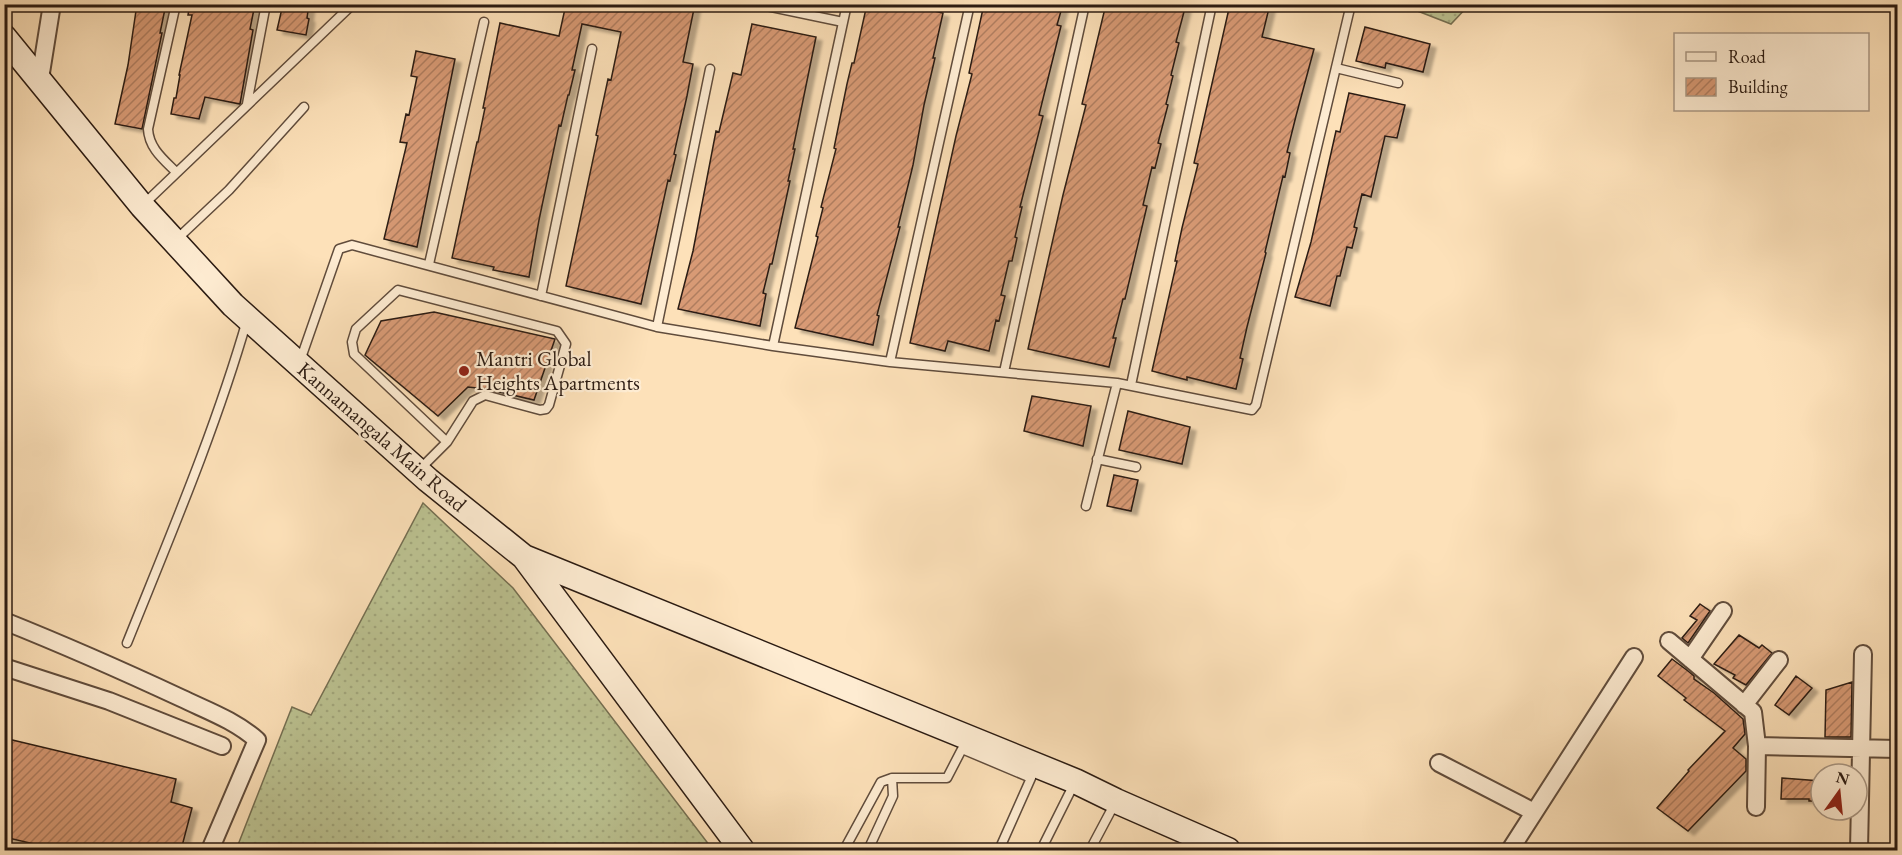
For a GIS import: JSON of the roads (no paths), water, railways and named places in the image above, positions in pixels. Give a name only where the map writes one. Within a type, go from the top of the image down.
[{"type":"street","points":[[40,79],[52,4]]},
{"type":"street","name":"Kannamangala Main Road","points":[[4,37],[142,206],[247,319],[418,471],[524,557],[742,850]]},
{"type":"street","points":[[524,557],[1076,781],[1228,850]]},
{"type":"street","points":[[1690,659],[1723,611]]},
{"type":"street","points":[[4,621],[68,646],[217,714],[243,728],[257,740],[210,850]]},
{"type":"street","points":[[1669,641],[1753,712],[1757,746],[1756,807]]},
{"type":"street","points":[[1859,850],[1863,654]]},
{"type":"street","points":[[1509,850],[1634,657]]},
{"type":"street","points":[[1744,705],[1779,660]]},
{"type":"street","points":[[4,667],[109,701],[222,746]]},
{"type":"street","points":[[1757,746],[1898,749]]},
{"type":"street","points":[[1439,763],[1534,812]]},
{"type":"lane","points":[[176,4],[148,129],[148,137],[153,147],[176,172]]},
{"type":"lane","points":[[246,106],[266,4]]},
{"type":"lane","points":[[142,206],[353,4]]},
{"type":"lane","points":[[756,4],[843,22]]},
{"type":"lane","points":[[773,346],[847,4]]},
{"type":"lane","points":[[890,362],[970,4]]},
{"type":"lane","points":[[1004,372],[1084,4]]},
{"type":"lane","points":[[1131,385],[1212,4]]},
{"type":"lane","points":[[299,364],[339,249],[352,245],[657,327],[890,362],[1117,383],[1252,410],[1256,405],[1351,4]]},
{"type":"lane","points":[[429,264],[484,22]]},
{"type":"lane","points":[[541,296],[592,49]]},
{"type":"lane","points":[[1336,68],[1398,83]]},
{"type":"lane","points":[[657,327],[710,69]]},
{"type":"lane","points":[[174,241],[229,190],[304,107]]},
{"type":"lane","points":[[418,471],[447,442],[473,400],[479,396],[485,395],[540,410],[546,409],[566,344],[557,331],[398,290],[356,328],[352,342],[354,354],[447,442]]},
{"type":"lane","points":[[127,643],[214,426],[247,319]]},
{"type":"lane","points":[[1086,506],[1117,383]]},
{"type":"lane","points":[[1097,459],[1136,467]]},
{"type":"lane","points":[[844,850],[881,782],[892,778],[947,778],[962,749],[1031,778],[999,850]]},
{"type":"lane","points":[[868,850],[893,796],[892,778]]},
{"type":"lane","points":[[1041,850],[1076,781]]},
{"type":"lane","points":[[1090,850],[1116,801]]},
{"type":"place","name":"Mantri Global Heights Apartments","points":[[464,371]]}]
